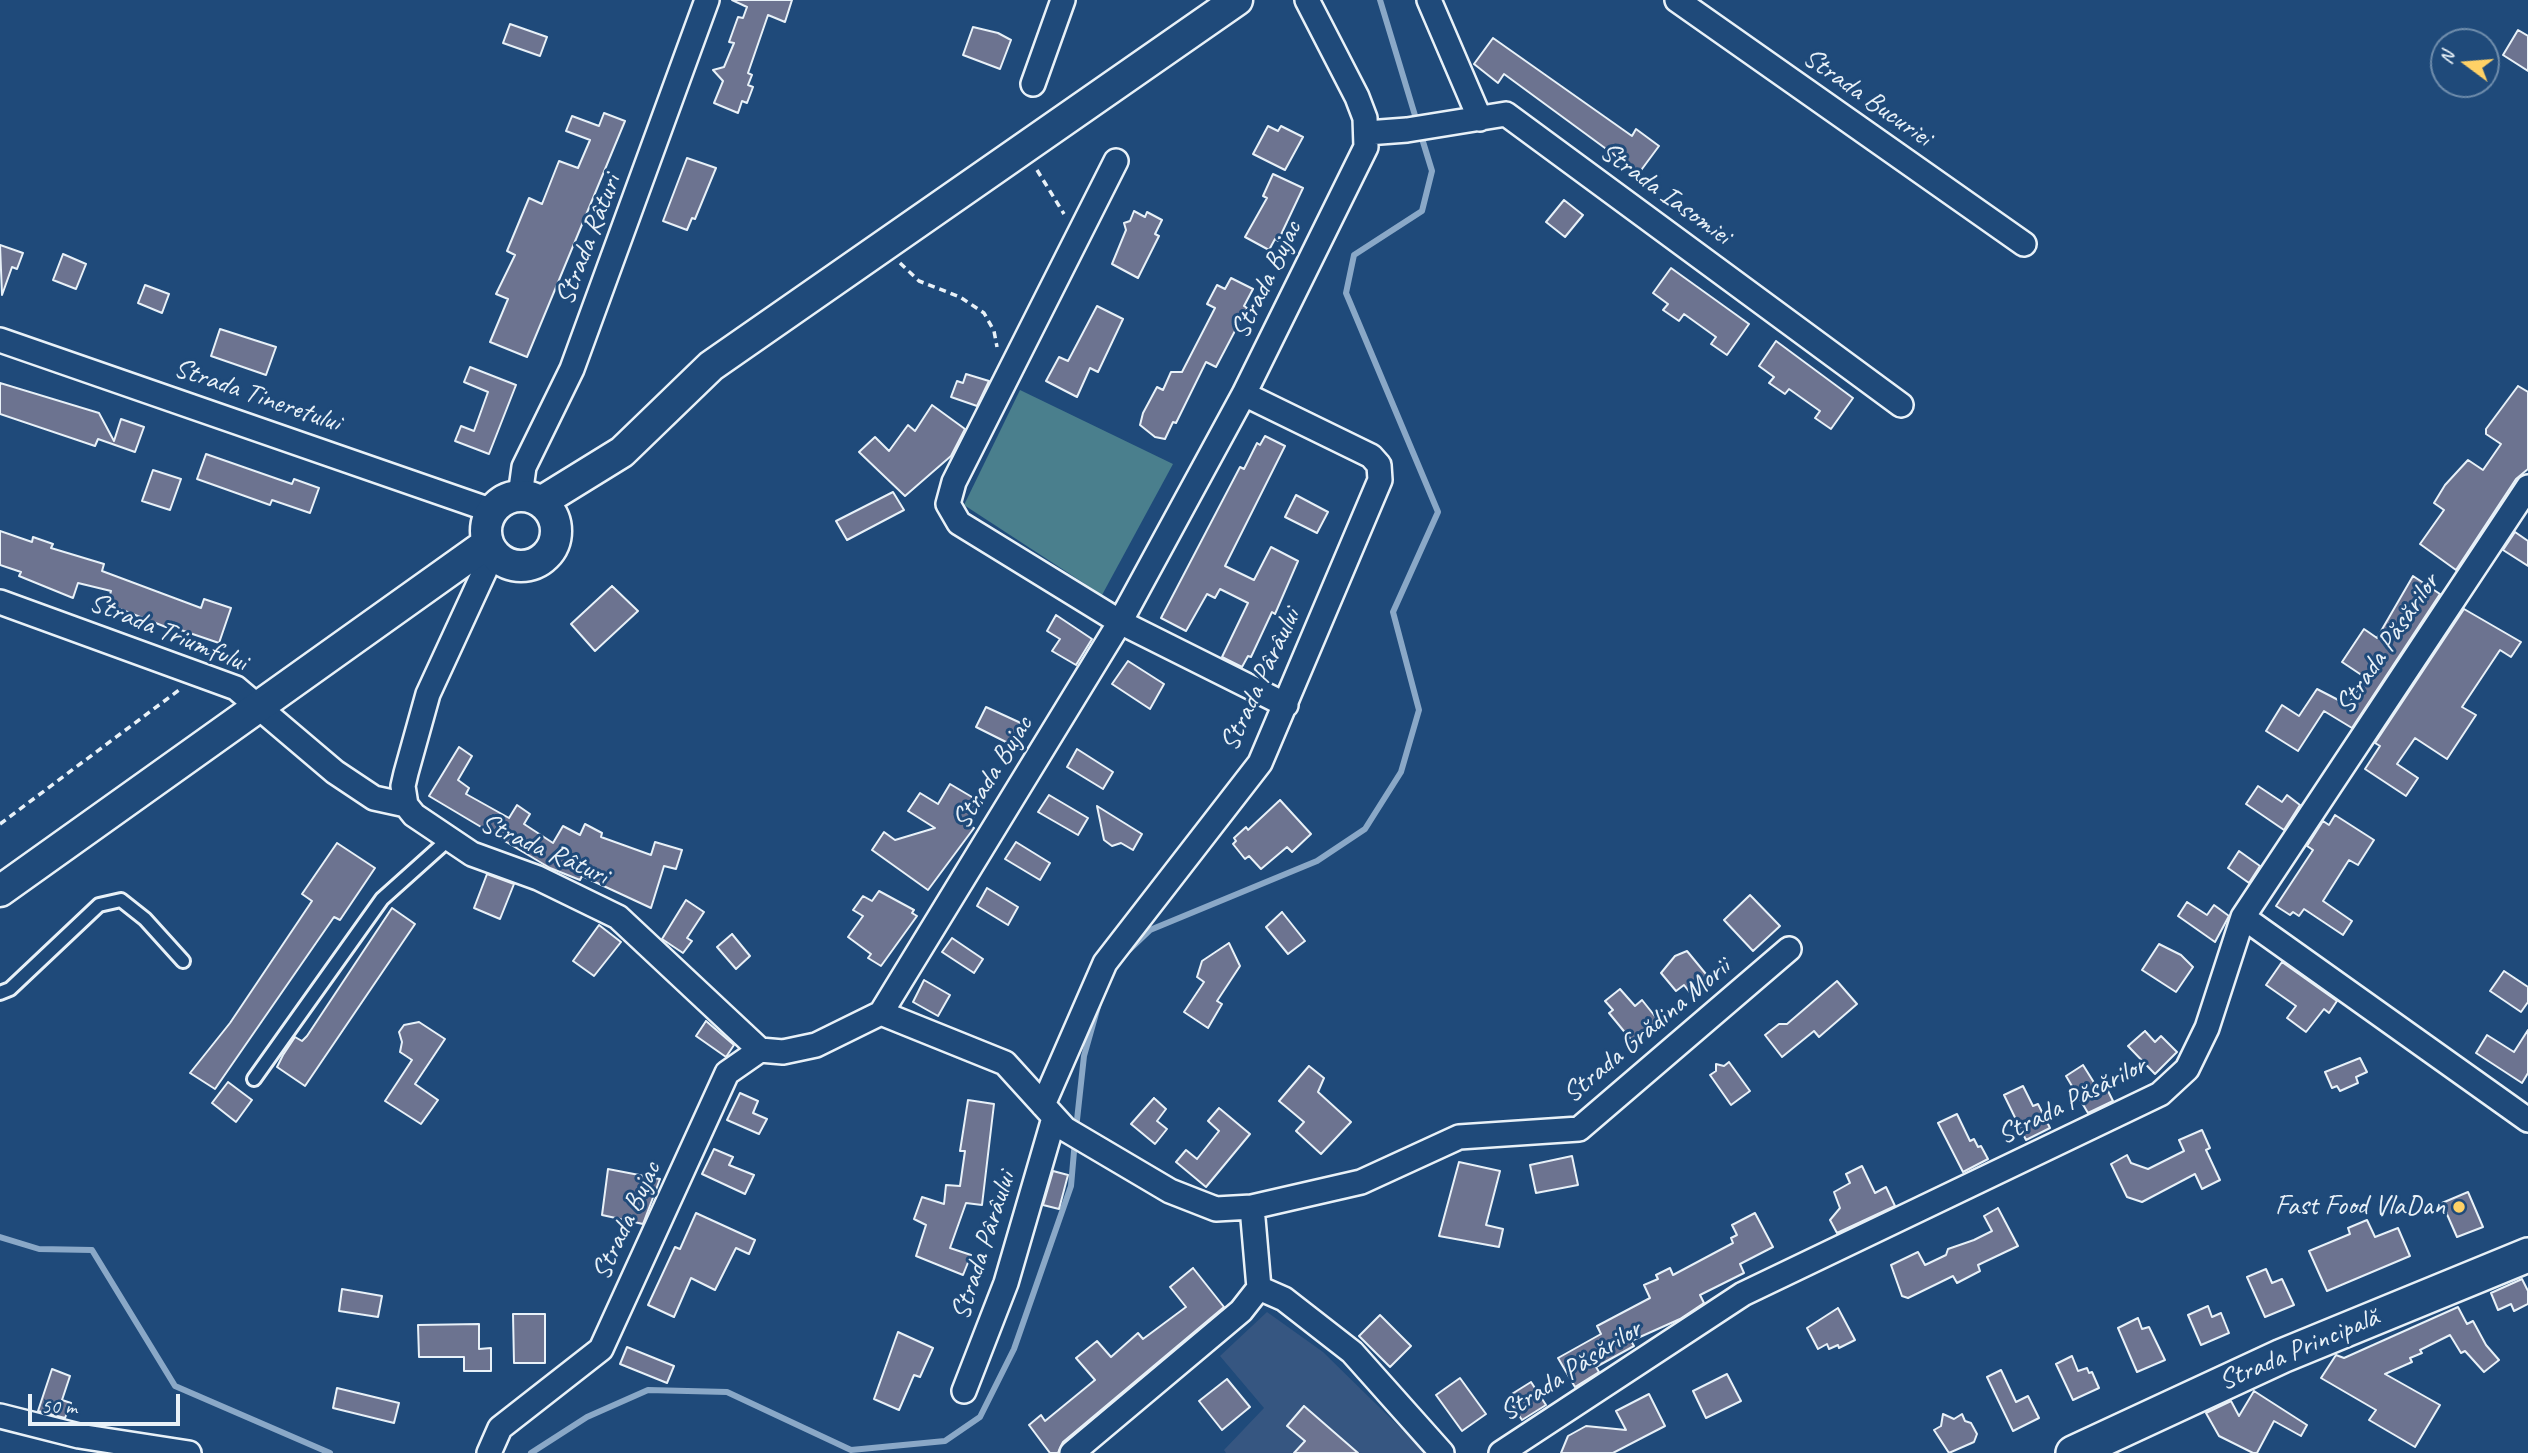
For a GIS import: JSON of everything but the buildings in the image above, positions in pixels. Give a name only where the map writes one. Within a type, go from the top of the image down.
[{"type":"main road","name":"Strada Principală","points":[[2073,1453],[2282,1356],[2528,1255]]},
{"type":"street","name":"Strada Râturi","points":[[531,499],[524,467],[572,369],[707,0]]},
{"type":"street","points":[[1033,84],[1063,0]]},
{"type":"street","points":[[406,805],[403,786],[428,694],[491,548],[488,521],[492,511],[510,498],[531,499],[622,452],[711,366],[1237,0]]},
{"type":"street","points":[[1307,0],[1357,97],[1367,133]]},
{"type":"street","points":[[1429,0],[1480,119]]},
{"type":"street","name":"Strada Bucuriei","points":[[1676,0],[2024,244]]},
{"type":"street","name":"Strada Iasomiei","points":[[1367,133],[1407,131],[1506,114],[1901,405]]},
{"type":"street","name":"Strada Bujac","points":[[881,1013],[1120,622],[1244,394],[1366,147],[1367,133]]},
{"type":"street","points":[[1116,161],[954,482],[948,504],[959,523],[1120,622],[1286,705]]},
{"type":"street","name":"Strada Tineretului","points":[[0,340],[492,511]]},
{"type":"street","name":"Strada Pârâului","points":[[964,1391],[1006,1283],[1054,1117],[1105,963],[1260,763],[1380,480],[1379,465],[1371,456],[1244,394]]},
{"type":"street","name":"Strada Păsărilor","points":[[1501,1453],[1744,1294],[2160,1094],[2187,1069],[2207,1028],[2243,917],[2528,487]]},
{"type":"street","points":[[491,548],[510,565],[531,565],[548,554],[556,535],[552,514],[531,499]]},
{"type":"street","points":[[0,891],[258,704],[491,548]]},
{"type":"street","name":"Strada Triumfului","points":[[0,602],[236,688],[335,772],[374,798],[406,805]]},
{"type":"street","name":"Strada Râturi","points":[[406,805],[414,815],[472,854],[537,878],[618,918],[760,1051]]},
{"type":"street","points":[[2243,917],[2526,1115]]},
{"type":"street","name":"Strada Grădina Morii","points":[[881,1013],[1005,1063],[1054,1117],[1093,1145],[1170,1191],[1216,1209],[1252,1207],[1361,1182],[1459,1137],[1579,1129],[1789,949]]},
{"type":"street","points":[[760,1051],[783,1052],[816,1045],[881,1013]]},
{"type":"street","name":"Strada Bujac","points":[[489,1453],[500,1428],[601,1349],[727,1073],[760,1051]]},
{"type":"street","points":[[1072,1453],[1241,1311],[1259,1288],[1252,1207]]},
{"type":"street","points":[[1259,1288],[1284,1299],[1352,1353],[1442,1453]]},
{"type":"street","points":[[0,1416],[79,1436],[189,1453]]},
{"type":"lane","points":[[254,1079],[382,899],[449,839]]},
{"type":"lane","points":[[0,993],[9,989],[99,905],[121,900],[145,919],[183,961]]},
{"type":"path","points":[[894,256],[919,281],[960,297],[984,313],[993,331],[1004,384]]},
{"type":"path","points":[[0,824],[200,674]]},
{"type":"shaded area","points":[[1267,1312],[1323,1352],[1426,1453],[1226,1453],[1224,1450],[1264,1408],[1220,1356]]},
{"type":"green space","points":[[1020,390],[1173,464],[1102,595],[964,505]]},
{"type":"waterway","points":[[1380,0],[1417,122]]},
{"type":"waterway","points":[[1129,950],[1150,930],[1317,861],[1365,829],[1401,772],[1419,710],[1393,612],[1438,512],[1346,293],[1354,255],[1422,211],[1432,171],[1420,132]]},
{"type":"waterway","points":[[1076,1129],[1084,1056],[1099,1003]]},
{"type":"waterway","points":[[531,1453],[587,1417],[648,1390],[727,1392],[851,1450],[945,1441],[980,1417],[1014,1349],[1071,1186],[1075,1140]]},
{"type":"waterway","points":[[0,1237],[39,1249],[92,1250],[175,1386],[330,1453]]},
{"type":"place","name":"Fast Food VlaDan","points":[[2459,1207]]}]
